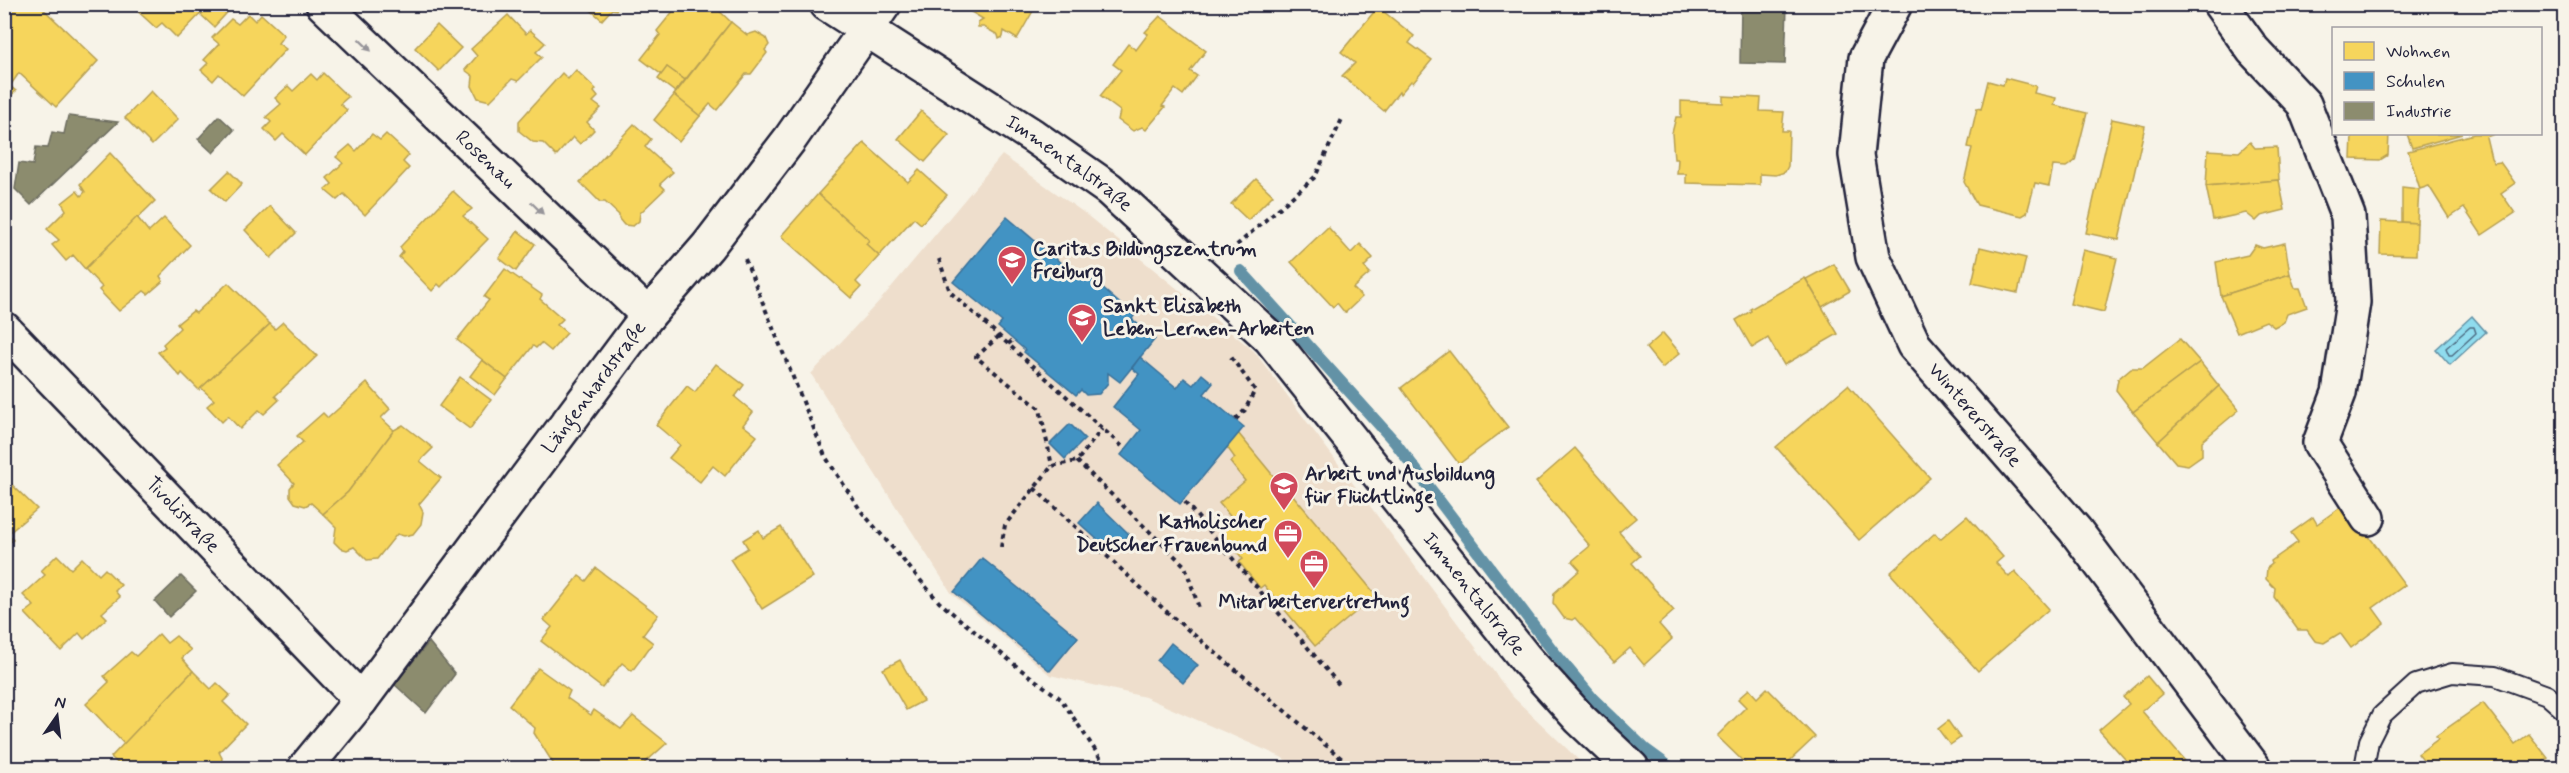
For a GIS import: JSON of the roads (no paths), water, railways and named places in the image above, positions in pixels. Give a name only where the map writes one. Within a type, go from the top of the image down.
[{"type":"street","name":"Rosenau","points":[[323,4],[648,315]]},
{"type":"street","name":"Immentalstraße","points":[[827,4],[875,17],[1033,136],[1109,189],[1270,338],[1525,658],[1580,719],[1632,768]]},
{"type":"street","name":"Wintererstraße","points":[[1895,4],[1866,58],[1856,155],[1873,257],[1914,345],[2075,530],[2254,768]]},
{"type":"street","points":[[2220,4],[2253,50],[2304,104],[2348,216],[2353,302],[2339,393],[2320,443],[2368,518]]},
{"type":"street","name":"Längenhardstraße","points":[[305,768],[361,700],[648,315],[708,246],[790,139],[875,17]]},
{"type":"street","name":"Tivolistraße","points":[[4,329],[361,700]]},
{"type":"lane","points":[[2364,768],[2369,741],[2382,715],[2416,684],[2452,673],[2495,676],[2547,695],[2565,710]]},
{"type":"water","points":[[2472,316],[2486,332],[2450,365],[2436,349]]},
{"type":"waterway","points":[[1241,271],[1394,441],[1553,651],[1593,699],[1645,749],[1671,768]]},
{"type":"place","name":"Caritas Bildungszentrum Freiburg","points":[[1012,286]]},
{"type":"place","name":"Sankt Elisabeth Leben-Lernen-Arbeiten","points":[[1082,344]]},
{"type":"place","name":"Arbeit und Ausbildung für Flüchtlinge","points":[[1284,512]]},
{"type":"place","name":"Katholischer Deutscher Frauenbund","points":[[1288,560]]},
{"type":"place","name":"Mitarbeitervertretung","points":[[1314,590]]}]
